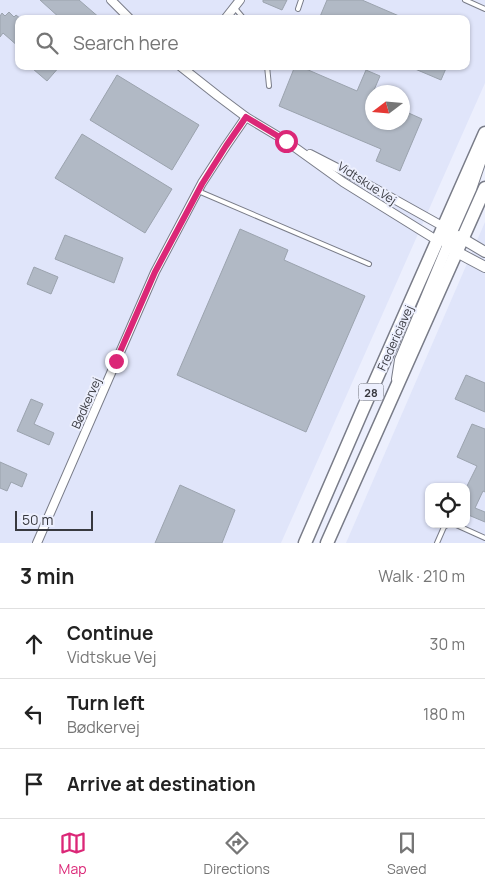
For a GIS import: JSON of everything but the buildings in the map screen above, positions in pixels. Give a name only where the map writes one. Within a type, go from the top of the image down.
[{"type":"main road","name":"Fredericiavej","points":[[327,543],[396,388],[453,233],[485,133]]},
{"type":"main road","name":"Fredericiavej","points":[[305,543],[367,400],[453,233],[485,188]]},
{"type":"street","points":[[111,0],[126,15]]},
{"type":"street","points":[[228,15],[240,0]]},
{"type":"street","name":"Vidtskue Vej","points":[[187,70],[246,117],[453,233]]},
{"type":"street","name":"Bødkervej","points":[[37,543],[155,272],[198,191],[246,117]]},
{"type":"street","name":"Vidtskue Vej","points":[[286,141],[343,182],[447,247]]},
{"type":"street","points":[[485,142],[471,189],[453,233],[485,252]]},
{"type":"street","points":[[447,247],[485,267]]},
{"type":"lane","points":[[298,9],[301,0]]},
{"type":"lane","points":[[465,0],[485,9]]},
{"type":"lane","points":[[234,7],[241,15]]},
{"type":"lane","points":[[267,70],[269,86]]},
{"type":"lane","points":[[198,191],[369,264]]},
{"type":"lane","points":[[437,543],[443,528]]},
{"type":"lane","points":[[463,528],[485,538]]},
{"type":"shaded area","points":[[0,0],[485,0],[485,83],[281,543],[0,543]]},
{"type":"shaded area","points":[[485,222],[485,543],[346,543]]},
{"type":"route","points":[[116,361],[155,272],[202,184],[246,117],[286,141]]}]
